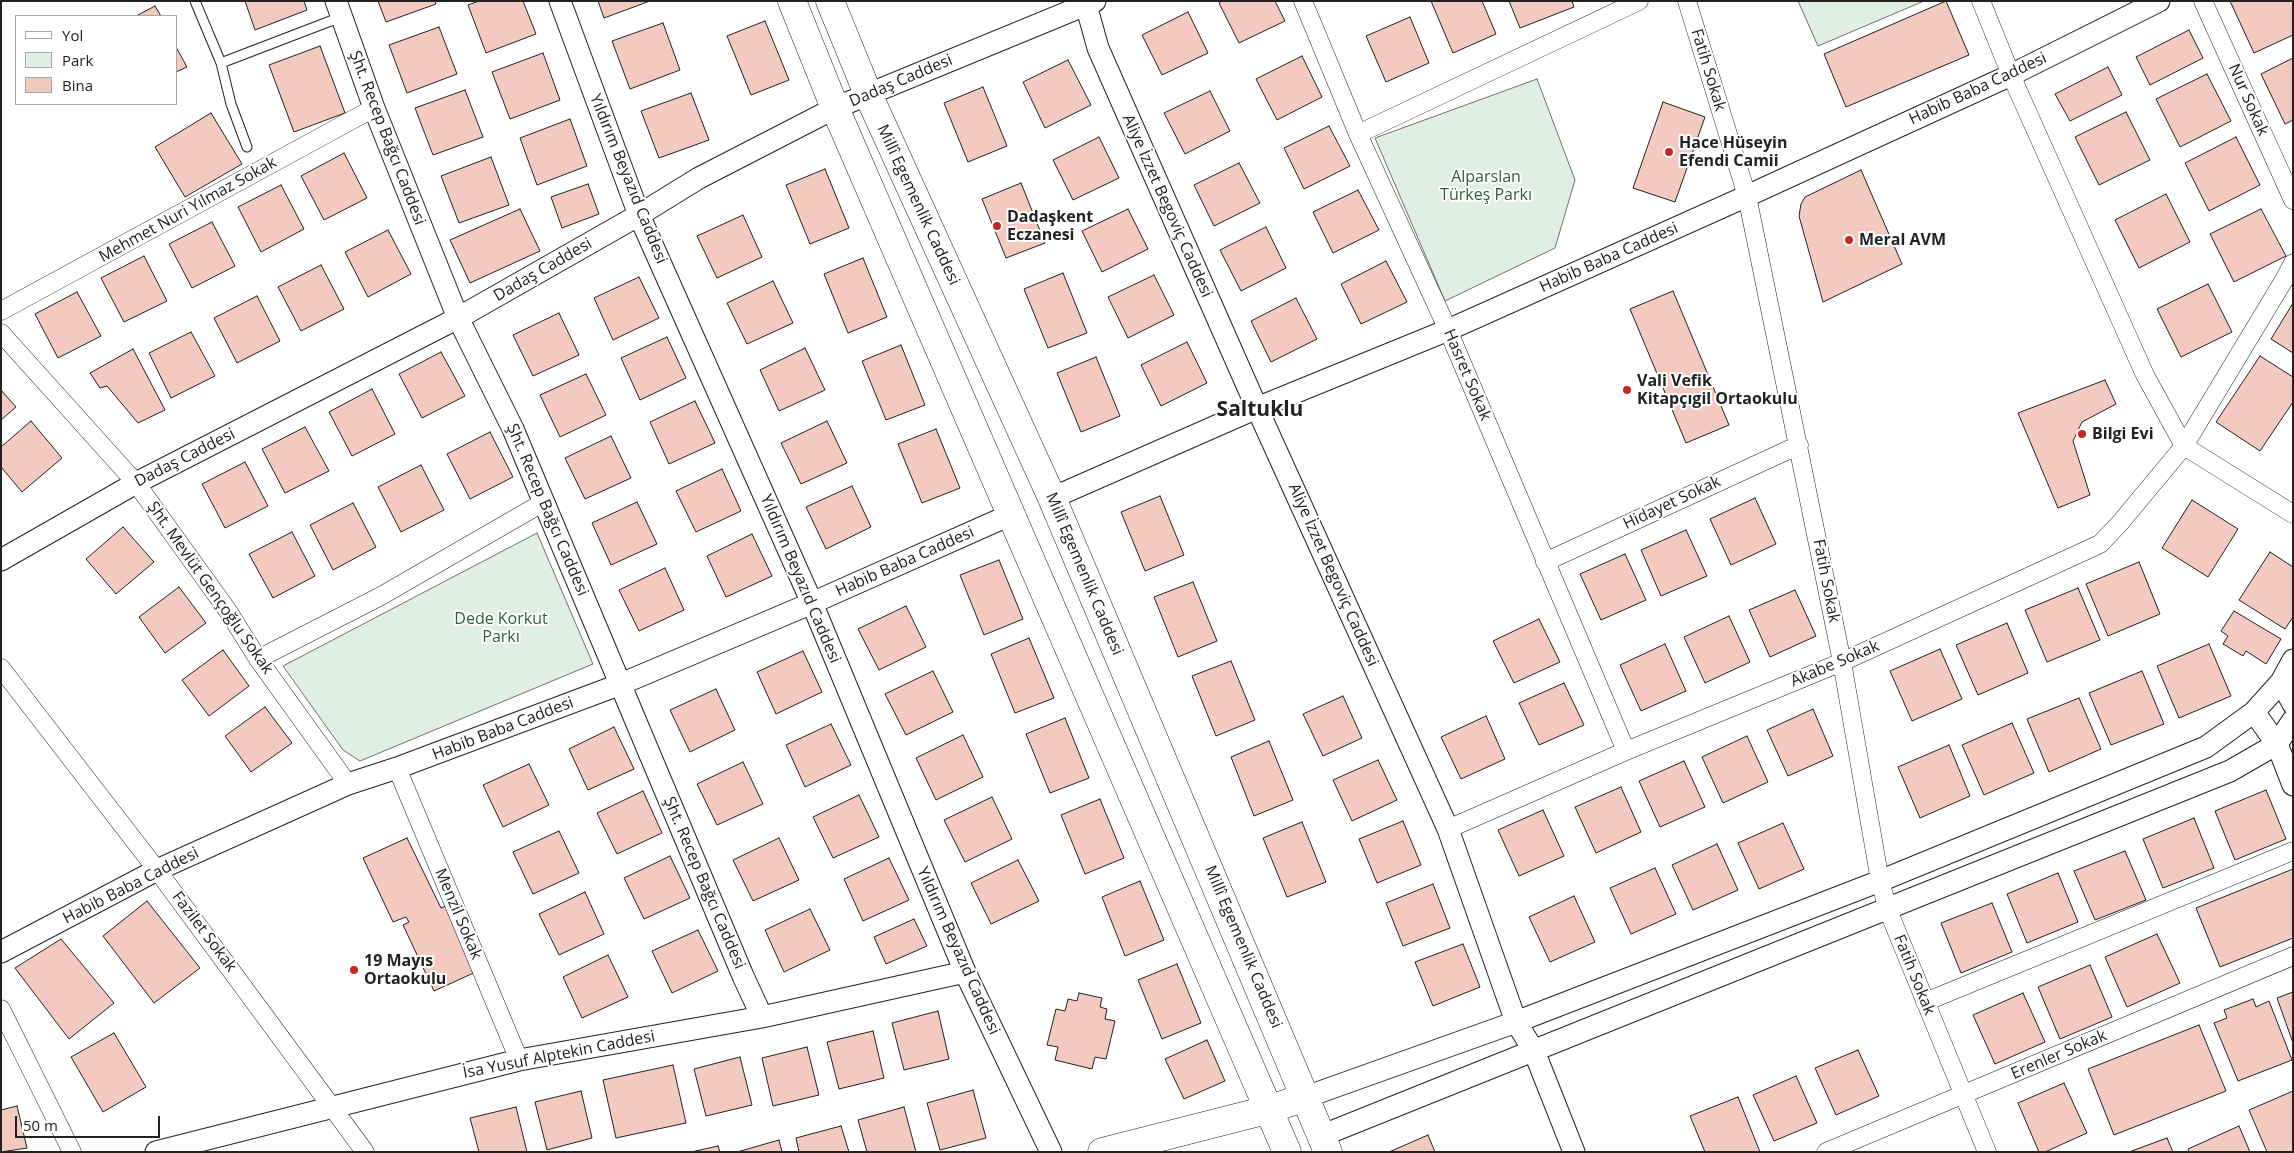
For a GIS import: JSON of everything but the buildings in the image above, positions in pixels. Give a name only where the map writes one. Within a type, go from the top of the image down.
[{"type":"main road","points":[[792,1],[835,108],[1267,1110],[1279,1150],[1325,1144]]},
{"type":"main road","name":"Millî Egemenlik Caddesi","points":[[830,1],[868,94],[1052,498],[1325,1144]]},
{"type":"main road","points":[[1102,1152],[1267,1110],[1306,1097]]},
{"type":"street","name":"Yıldırım Beyazıd Caddesi","points":[[560,1],[639,215],[812,604],[964,972],[1051,1152]]},
{"type":"street","name":"Hasret Sokak","points":[[1303,1],[1358,134],[1448,330],[1626,751]]},
{"type":"street","points":[[1358,134],[1639,1]]},
{"type":"street","name":"Fatih Sokak","points":[[1687,1],[1747,196],[1842,662],[1880,881],[1888,910],[1987,1152]]},
{"type":"street","points":[[1981,1],[2011,74],[2145,374],[2184,446],[2293,514]]},
{"type":"street","name":"Habib Baba Caddesi","points":[[1052,498],[1257,408],[1448,330],[1747,196],[2011,74],[2159,1]]},
{"type":"street","name":"Nur Sokak","points":[[2203,1],[2293,200]]},
{"type":"street","name":"Dadaş Caddesi","points":[[1,560],[136,483],[458,318],[639,215],[699,178],[835,108],[1089,2]]},
{"type":"street","name":"Aliye İzzet Begoviç Caddesi","points":[[1089,2],[1098,48],[1257,408],[1448,829],[1516,1022],[1534,1051],[1574,1152]]},
{"type":"street","name":"Şht. Recep Bağcı Caddesi","points":[[339,9],[374,108],[458,318],[513,429],[739,967],[762,1017]]},
{"type":"street","name":"Mehmet Nuri Yılmaz Sokak","points":[[1,311],[374,108]]},
{"type":"street","points":[[2184,446],[2293,263]]},
{"type":"street","name":"Şht. Mevlüt Gençoğlu Sokak","points":[[1,333],[136,483],[228,611],[258,659],[348,784]]},
{"type":"street","name":"Hidayet Sokak","points":[[1546,562],[1799,445]]},
{"type":"street","name":"Akabe Sokak","points":[[1448,829],[1626,751],[1842,662],[2100,544],[2120,523],[2184,446]]},
{"type":"street","points":[[258,659],[381,596],[544,502]]},
{"type":"street","name":"Habib Baba Caddesi","points":[[1,952],[158,870],[348,784],[397,768],[621,684],[812,604],[1010,515]]},
{"type":"street","points":[[1306,1097],[1516,1022],[1880,881],[2206,747],[2254,712],[2280,682],[2293,660]]},
{"type":"street","name":"Fazilet Sokak","points":[[1,668],[158,870],[334,1107],[365,1152]]},
{"type":"street","points":[[2280,682],[2293,704]]},
{"type":"street","points":[[2254,712],[2277,744],[2293,785]]},
{"type":"street","points":[[1325,1144],[1534,1051],[2230,771],[2277,744],[2293,720]]},
{"type":"street","name":"Menzil Sokak","points":[[397,768],[519,1060]]},
{"type":"street","points":[[1925,1002],[2293,851]]},
{"type":"street","name":"Erenler Sokak","points":[[1826,1152],[2293,956]]},
{"type":"street","name":"İsa Yusuf Alptekin Caddesi","points":[[156,1152],[519,1060],[762,1017],[964,972]]},
{"type":"street","points":[[1,1009],[72,1152]]},
{"type":"lane","points":[[195,1],[221,63],[231,104],[247,147]]},
{"type":"lane","points":[[221,63],[339,9]]},
{"type":"green space","points":[[1798,1],[1924,1],[1818,46]]},
{"type":"green space","name":"Alparslan Türkeş Parkı","points":[[1537,79],[1575,180],[1555,248],[1445,301],[1375,138]]},
{"type":"green space","name":"Dede Korkut Parkı","points":[[537,533],[593,664],[360,761],[343,750],[283,666]]},
{"type":"place","name":"Hace Hüseyin Efendi Camii","points":[[1669,152]]},
{"type":"place","name":"Dadaşkent Eczanesi","points":[[997,226]]},
{"type":"place","name":"Meral AVM","points":[[1849,240]]},
{"type":"place","name":"Vali Vefik Kitapçıgil Ortaokulu","points":[[1627,390]]},
{"type":"place","name":"Bilgi Evi","points":[[2082,434]]},
{"type":"place","name":"19 Mayıs Ortaokulu","points":[[354,970]]},
{"type":"district","name":"Saltuklu","points":[[1260,410]]}]
